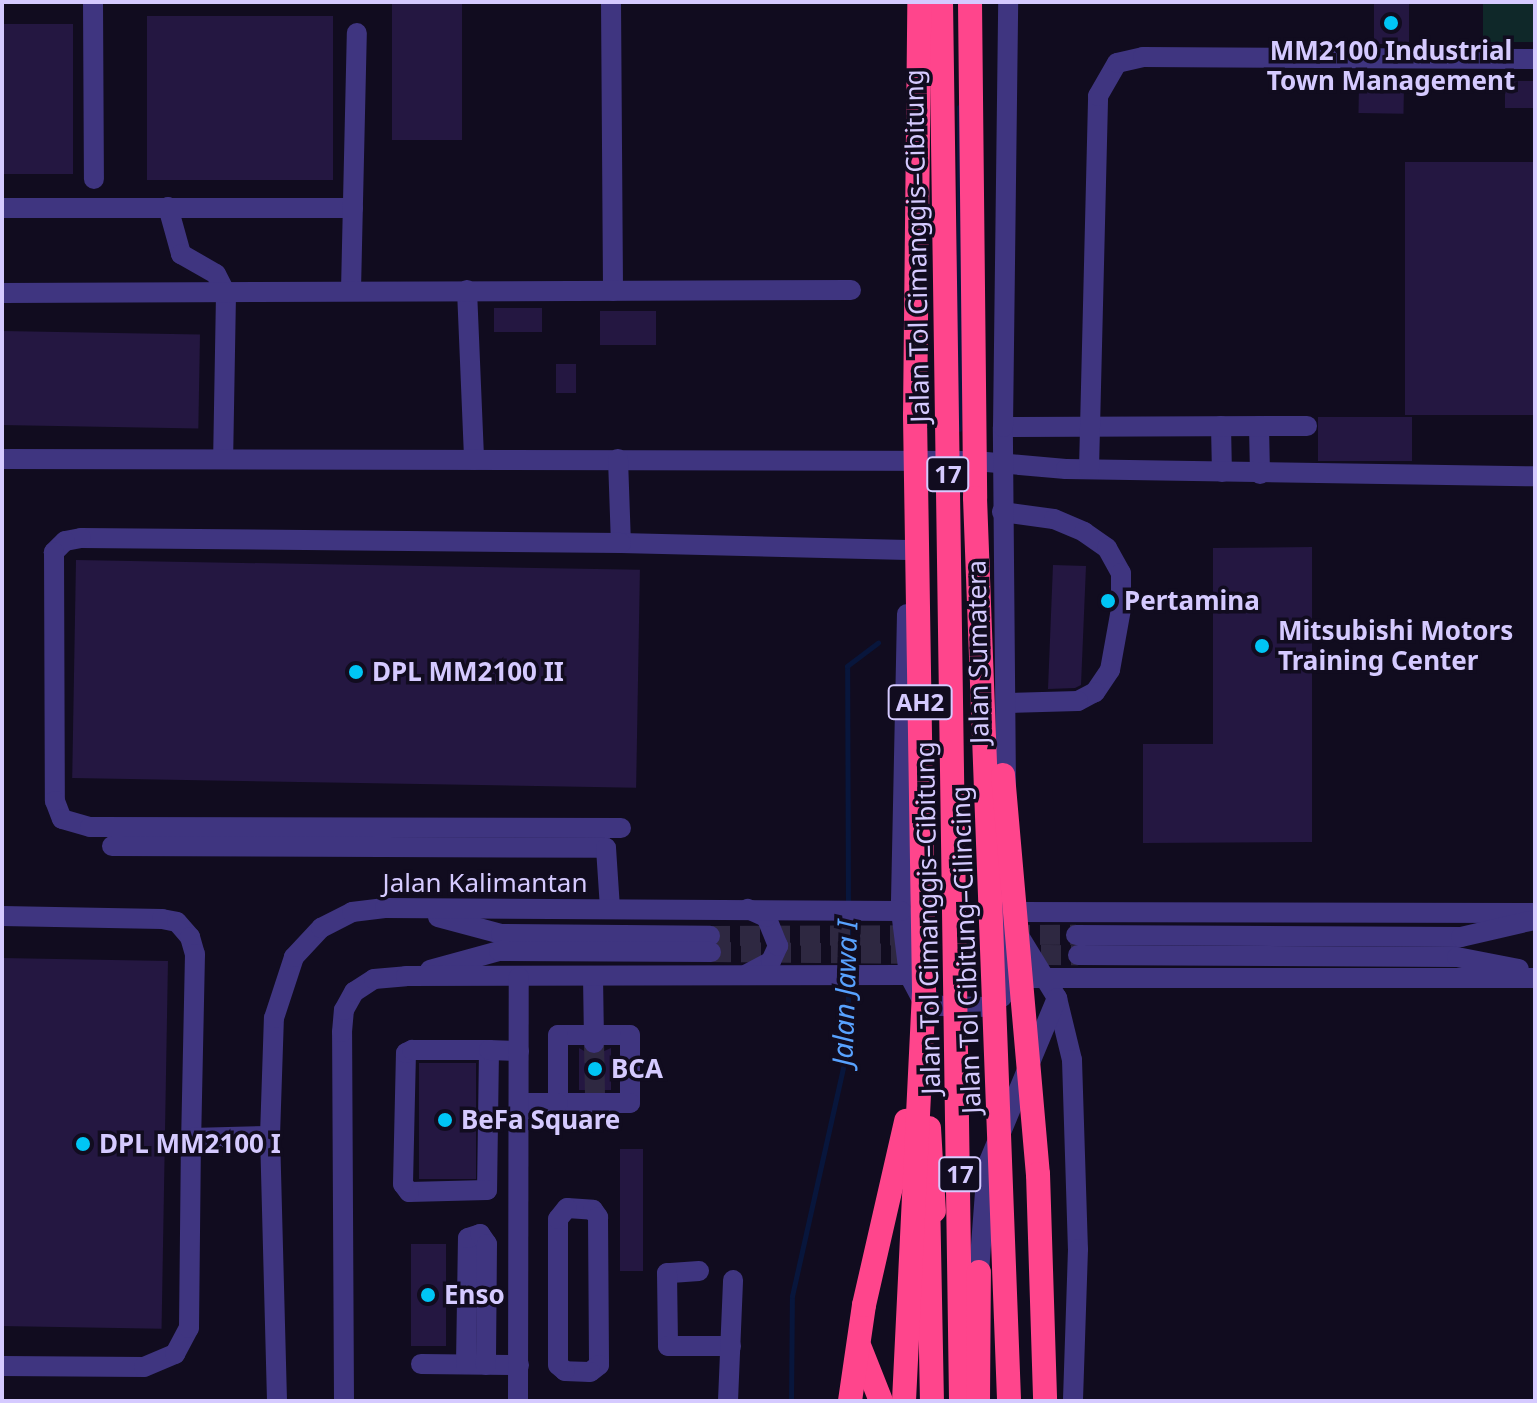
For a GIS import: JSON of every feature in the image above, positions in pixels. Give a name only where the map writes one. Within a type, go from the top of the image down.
[{"type":"highway","name":"AH2","points":[[904,1401],[920,994],[915,416],[919,2]]},
{"type":"highway","name":"Jalan Tol Cimanggis–Cibitung","points":[[941,2],[961,1401]]},
{"type":"highway","name":"17","points":[[970,2],[975,498]]},
{"type":"highway","points":[[975,498],[1026,1008],[1045,1401]]},
{"type":"highway","name":"Jalan Tol Cibitung–Cilincing","points":[[975,498],[1009,1401]]},
{"type":"highway","points":[[850,1401],[858,1342],[917,1079],[920,994]]},
{"type":"highway","points":[[920,994],[932,1401]]},
{"type":"highway","points":[[927,1106],[942,1401]]},
{"type":"highway","points":[[978,1401],[979,1272]]},
{"type":"highway","points":[[858,1342],[872,1391],[881,1401]]},
{"type":"street","points":[[93,2],[94,179]]},
{"type":"street","points":[[611,2],[613,291]]},
{"type":"street","points":[[912,2],[910,462],[901,911],[920,994],[927,1106]]},
{"type":"street","name":"Jalan Sumatera","points":[[1003,988],[1006,703],[1002,512],[1008,2]]},
{"type":"street","points":[[351,290],[357,33]]},
{"type":"street","points":[[1089,469],[1098,96],[1117,63],[1143,57],[1535,59]]},
{"type":"street","points":[[168,207],[172,238],[181,254],[216,274],[226,294],[223,459]]},
{"type":"street","points":[[2,208],[353,208]]},
{"type":"street","points":[[467,290],[474,460]]},
{"type":"street","points":[[2,293],[851,290]]},
{"type":"street","points":[[1221,426],[1222,472]]},
{"type":"street","points":[[1259,426],[1260,474]]},
{"type":"street","points":[[1003,427],[1307,426]]},
{"type":"street","points":[[2,459],[910,462],[1260,474],[1535,476]]},
{"type":"street","points":[[618,459],[621,543]]},
{"type":"street","points":[[1002,512],[1054,519],[1084,532],[1107,548],[1121,573],[1121,609],[1103,682],[1078,701],[1006,703]]},
{"type":"street","points":[[621,828],[90,827],[62,819],[55,801],[54,552],[65,541],[81,538],[621,543],[908,550]]},
{"type":"street","points":[[112,846],[606,848],[610,908]]},
{"type":"street","points":[[737,977],[763,967],[778,946],[766,917],[740,907]]},
{"type":"street","name":"Jalan Kalimantan","points":[[277,1401],[270,1136],[274,1018],[294,957],[321,928],[352,912],[407,909],[740,907],[901,911]]},
{"type":"street","points":[[406,976],[499,951],[710,944],[501,934],[407,909]]},
{"type":"street","points":[[1004,912],[1535,913]]},
{"type":"street","points":[[1004,912],[1048,978],[1057,998],[1072,1060],[1078,1249],[1071,1357],[1073,1401]]},
{"type":"street","points":[[2,916],[177,922],[195,954],[189,1328],[175,1354],[144,1367],[2,1366]]},
{"type":"street","points":[[1535,920],[1461,937],[1077,945],[1457,957],[1535,975]]},
{"type":"street","points":[[344,1401],[344,1010],[354,992],[374,979],[406,976],[868,977],[920,994],[940,1006],[988,1007],[1003,988],[1048,978],[1535,975]]},
{"type":"street","points":[[518,1401],[519,977]]},
{"type":"street","points":[[593,977],[594,1039]]},
{"type":"street","points":[[979,1272],[987,1166],[1057,998]]},
{"type":"street","points":[[519,1103],[558,1103],[595,1099],[630,1103],[630,1035],[594,1039],[558,1035],[558,1103]]},
{"type":"street","points":[[489,1050],[487,1190],[406,1191],[406,1053],[489,1050],[519,1051]]},
{"type":"street","points":[[191,1138],[270,1136]]},
{"type":"street","points":[[567,1208],[593,1210],[598,1217],[599,1365],[594,1371],[565,1371],[558,1365],[558,1219],[567,1208]]},
{"type":"street","points":[[520,1217],[558,1219]]},
{"type":"street","points":[[480,1234],[487,1244],[476,1364],[468,1238],[480,1234]]},
{"type":"street","points":[[699,1271],[667,1273],[668,1346],[731,1346]]},
{"type":"street","points":[[728,1401],[733,1280]]},
{"type":"street","points":[[421,1364],[519,1365]]},
{"type":"green space","points":[[1483,2],[1535,2],[1535,42],[1483,42]]},
{"type":"building","points":[[392,2],[462,2],[462,140],[392,140]]},
{"type":"building","name":"MM2100 Industrial Town Management","points":[[1374,2],[1409,2],[1409,44],[1374,44]]},
{"type":"building","points":[[147,16],[333,16],[333,180],[147,180]]},
{"type":"building","points":[[2,24],[73,24],[73,174],[2,174]]},
{"type":"building","points":[[1505,81],[1535,81],[1535,108],[1505,108]]},
{"type":"building","points":[[1359,84],[1404,85],[1403,114],[1358,113]]},
{"type":"building","points":[[1405,162],[1535,162],[1535,415],[1405,415]]},
{"type":"building","points":[[494,308],[542,308],[542,332],[494,332]]},
{"type":"building","points":[[600,311],[656,311],[656,345],[600,345]]},
{"type":"building","points":[[2,331],[200,334],[198,428],[2,425]]},
{"type":"building","points":[[556,364],[576,364],[576,393],[556,393]]},
{"type":"building","points":[[1318,417],[1412,417],[1412,461],[1318,461]]},
{"type":"building","name":"Mitsubishi Motors Training Center","points":[[1312,547],[1312,842],[1143,843],[1143,744],[1213,744],[1213,548]]},
{"type":"building","name":"DPL MM2100 II","points":[[76,560],[640,570],[636,788],[72,778]]},
{"type":"building","points":[[1053,565],[1086,566],[1081,685],[1075,688],[1048,689]]},
{"type":"building","name":"DPL MM2100 I","points":[[2,958],[168,961],[162,1329],[2,1326]]},
{"type":"building","name":"BCA","points":[[579,1048],[593,1056],[611,1048],[611,1090],[579,1090]]},
{"type":"building","name":"BeFa Square","points":[[419,1063],[476,1063],[476,1179],[419,1179]]},
{"type":"building","points":[[620,1149],[643,1149],[643,1271],[620,1271]]},
{"type":"building","name":"Enso","points":[[411,1244],[446,1244],[446,1346],[411,1346]]},
{"type":"waterway","points":[[959,107],[959,429]]},
{"type":"waterway","name":"Jalan Jawa I","points":[[848,906],[847,666],[878,643]]},
{"type":"waterway","name":"Jalan Jawa I","points":[[848,916],[848,970]]},
{"type":"waterway","name":"Jalan Jawa I","points":[[791,1401],[792,1296],[848,1046],[848,980]]},
{"type":"tunnel","points":[[710,936],[1076,935]]},
{"type":"tunnel","points":[[711,952],[1078,955]]},
{"type":"tunnel","points":[[594,1043],[595,1095]]},
{"type":"place","name":"MM2100 Industrial Town Management","points":[[1391,23]]},
{"type":"place","name":"Pertamina","points":[[1108,601]]},
{"type":"place","name":"Mitsubishi Motors Training Center","points":[[1262,646]]},
{"type":"place","name":"DPL MM2100 II","points":[[356,672]]},
{"type":"place","name":"BCA","points":[[595,1069]]},
{"type":"place","name":"BeFa Square","points":[[445,1120]]},
{"type":"place","name":"DPL MM2100 I","points":[[83,1144]]},
{"type":"place","name":"Enso","points":[[428,1295]]}]
